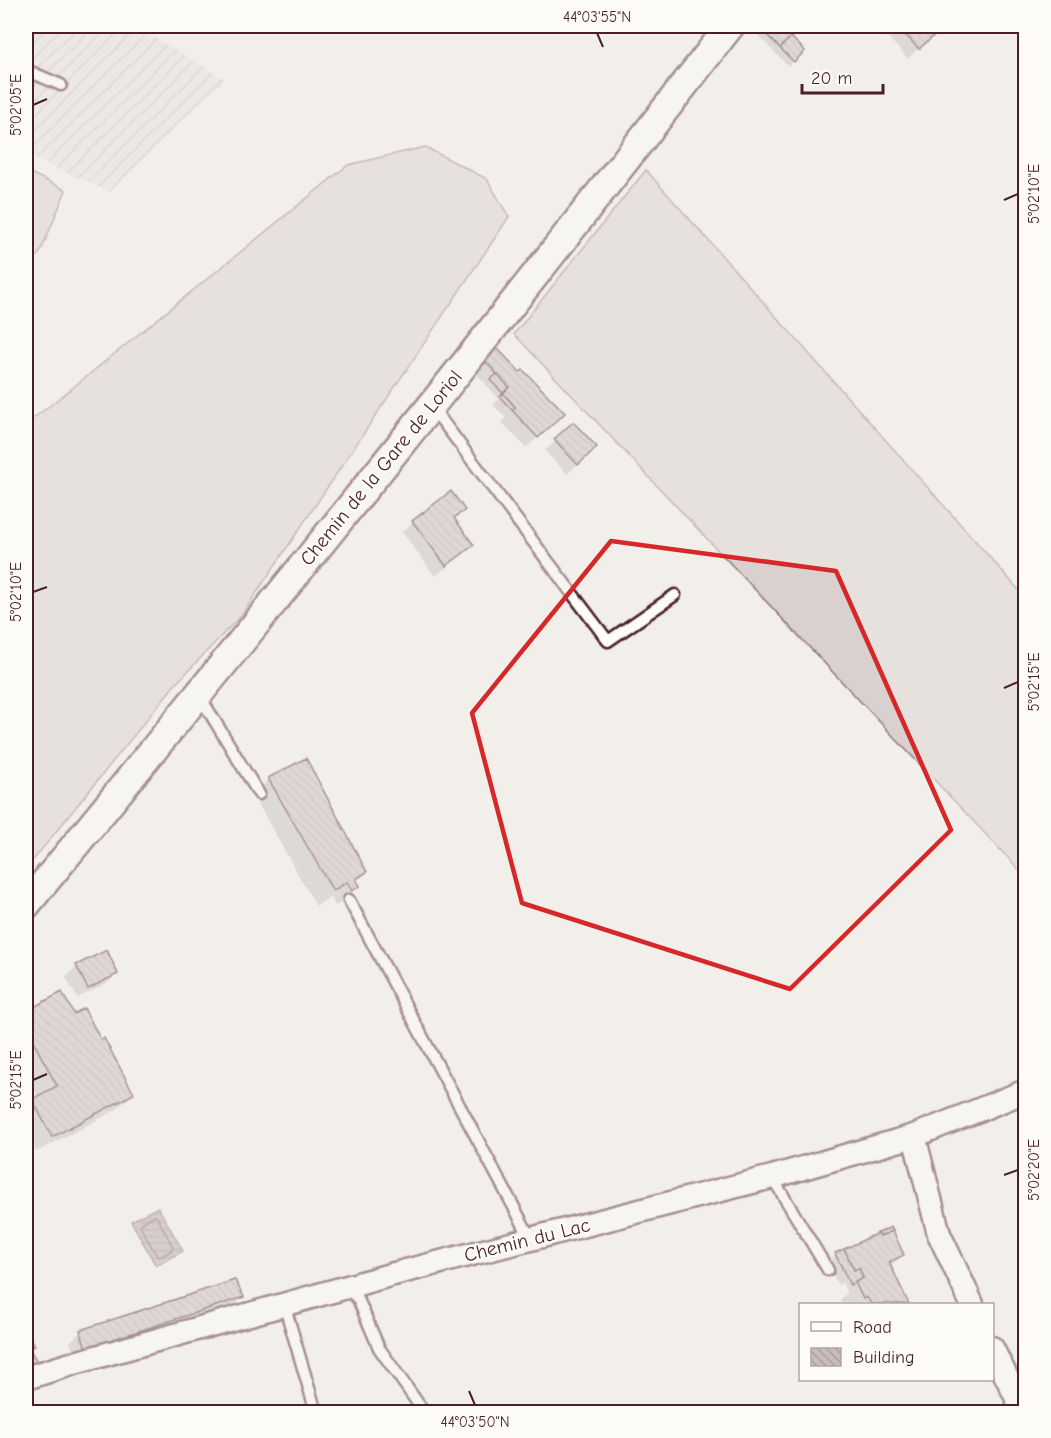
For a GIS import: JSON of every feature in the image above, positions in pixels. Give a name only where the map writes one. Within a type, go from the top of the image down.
[{"type":"street","name":"Chemin de la Gare de Loriol","points":[[26,905],[431,405],[730,26]]},
{"type":"street","name":"Chemin du Lac","points":[[26,1378],[346,1287],[772,1177],[914,1136],[1026,1091]]},
{"type":"street","points":[[914,1136],[939,1234],[971,1303]]},
{"type":"street","points":[[994,1350],[1024,1413]]},
{"type":"lane","points":[[26,70],[61,85]]},
{"type":"lane","points":[[431,405],[608,641],[675,595]]},
{"type":"lane","points":[[198,695],[259,794]]},
{"type":"lane","points":[[349,900],[531,1239]]},
{"type":"lane","points":[[772,1177],[828,1270]]},
{"type":"lane","points":[[346,1287],[358,1299],[379,1348],[424,1413]]},
{"type":"lane","points":[[284,1304],[316,1413]]},
{"type":"highlighted area","points":[[611,541],[836,571],[951,830],[790,989],[522,903],[472,713]]},
{"type":"shaded area","points":[[26,26],[135,26],[225,79],[110,192],[26,155]]},
{"type":"shaded area","points":[[425,147],[487,179],[509,217],[243,613],[173,687],[26,869],[26,424],[348,165]]},
{"type":"shaded area","points":[[646,170],[1025,597],[1025,876],[514,334]]},
{"type":"shaded area","points":[[26,171],[66,190],[40,253],[26,265]]},
{"type":"water","points":[[158,1207],[183,1251],[156,1266],[131,1221]]},
{"type":"building","points":[[759,26],[772,26],[765,33]]},
{"type":"building","points":[[772,26],[780,26],[791,37],[780,48],[765,33]]},
{"type":"building","points":[[897,26],[932,26],[938,32],[919,49]]},
{"type":"building","points":[[791,37],[805,51],[794,62],[780,48]]},
{"type":"building","points":[[495,346],[520,372],[523,370],[565,413],[538,438],[512,410],[515,407],[503,393],[509,387],[484,360]]},
{"type":"building","points":[[497,374],[509,387],[503,393],[490,380]]},
{"type":"building","points":[[503,393],[515,407],[512,410],[500,397]]},
{"type":"building","points":[[573,422],[597,447],[578,465],[554,439]]},
{"type":"building","points":[[451,491],[465,510],[454,518],[474,545],[446,566],[412,521]]},
{"type":"building","points":[[306,758],[367,872],[356,879],[360,886],[352,891],[347,882],[333,891],[268,778]]},
{"type":"building","points":[[107,950],[118,974],[88,989],[76,965]]},
{"type":"building","points":[[62,992],[74,1014],[84,1008],[101,1040],[104,1038],[134,1094],[52,1137],[32,1099],[57,1086],[33,1041],[26,1045],[26,1006],[30,1009]]},
{"type":"building","points":[[891,1227],[893,1231],[880,1236],[878,1233]]},
{"type":"building","points":[[893,1231],[904,1255],[889,1262],[909,1303],[870,1303],[867,1297],[863,1299],[855,1282],[863,1278],[859,1268],[854,1270],[844,1249],[878,1233],[880,1236]]},
{"type":"building","points":[[844,1249],[854,1270],[859,1268],[863,1278],[850,1285],[835,1253]]},
{"type":"building","points":[[235,1280],[244,1297],[86,1348],[80,1330]]},
{"type":"building","points":[[29,1334],[35,1345],[29,1349],[26,1336]]},
{"type":"building","points":[[26,1343],[41,1368],[26,1372]]}]
